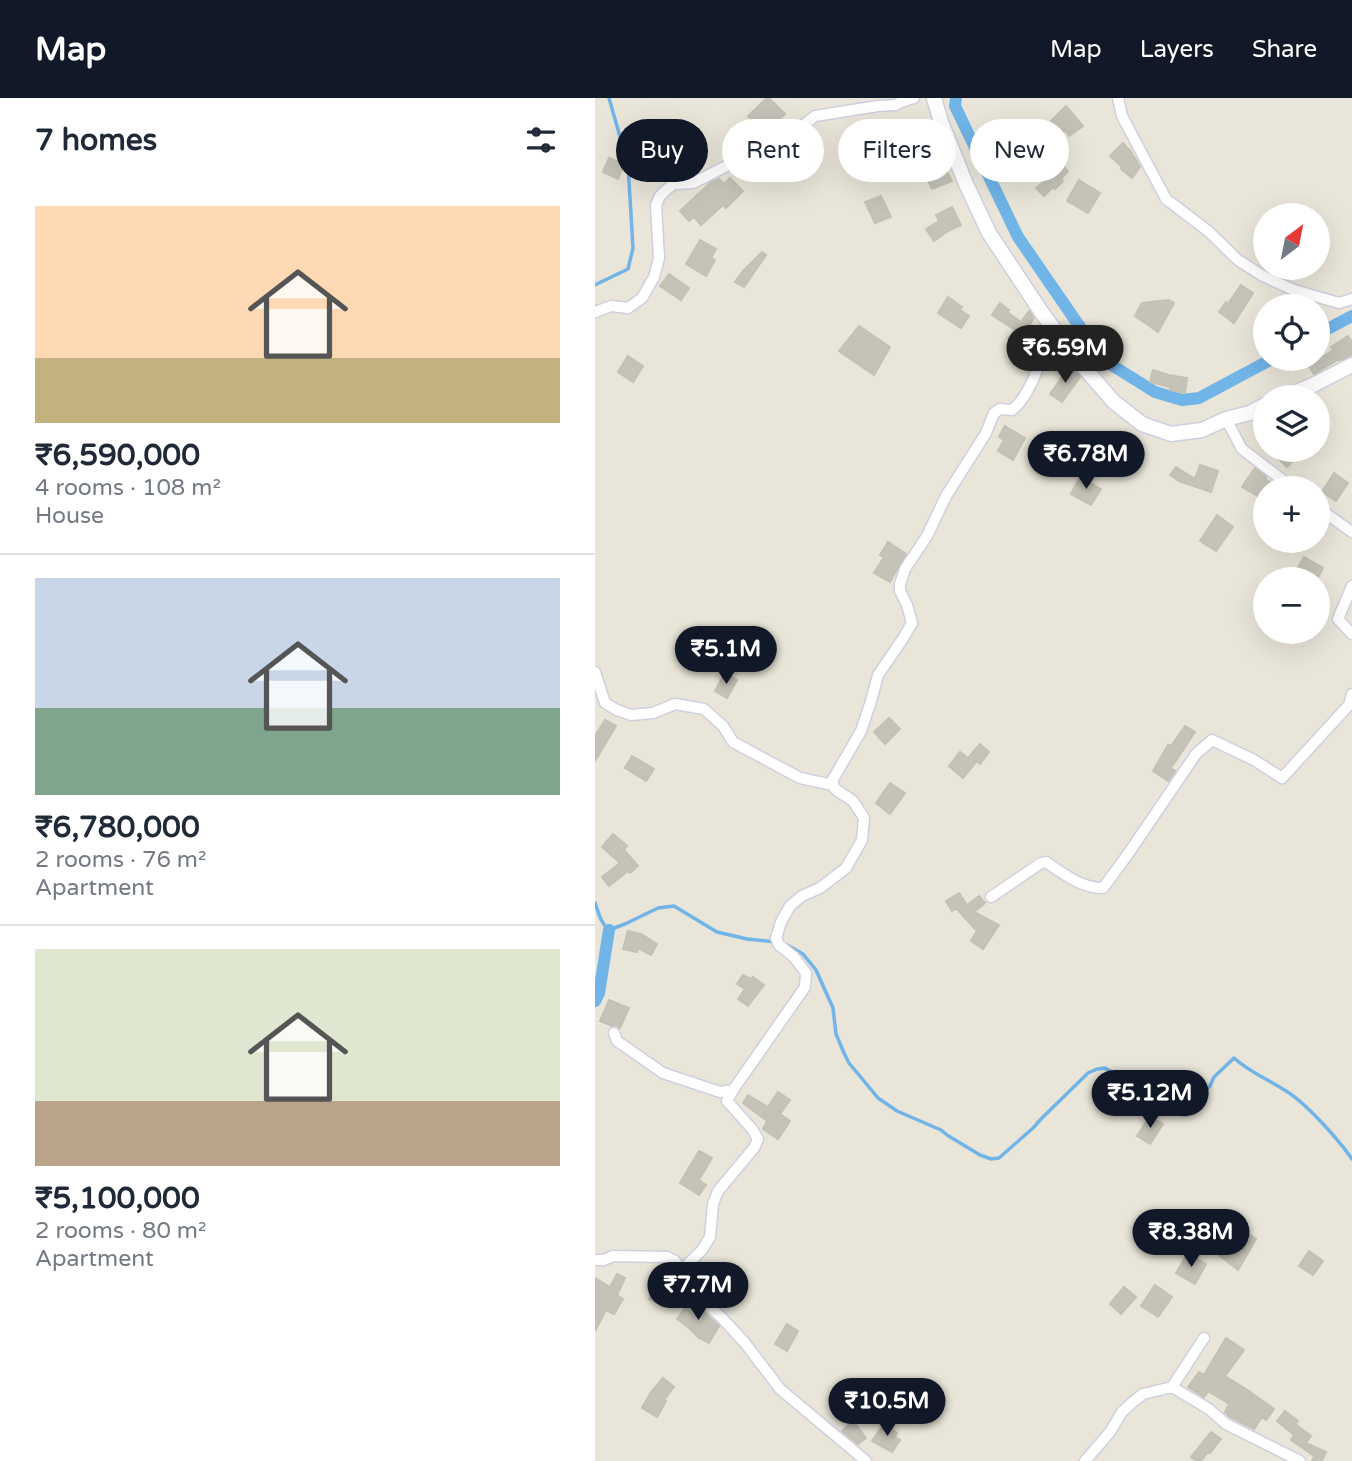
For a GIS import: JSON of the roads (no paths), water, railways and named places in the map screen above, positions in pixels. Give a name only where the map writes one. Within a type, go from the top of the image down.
[{"type":"main road","points":[[934,98],[966,184],[989,233],[1053,328],[1114,402],[1142,424],[1171,434],[1202,430],[1253,411]]},
{"type":"main road","points":[[1313,385],[1352,365]]},
{"type":"street","points":[[595,312],[611,306],[628,308],[642,298],[654,277],[659,258],[656,205],[660,196],[674,184],[693,183],[754,152],[781,143],[815,116],[896,105],[914,98]]},
{"type":"street","points":[[1118,98],[1122,116],[1166,199],[1208,231],[1238,260],[1263,276],[1294,290],[1339,303],[1352,299]]},
{"type":"street","points":[[681,1271],[702,1250],[710,1237],[713,1204],[718,1191],[754,1148],[758,1139],[753,1129],[727,1101],[805,987],[806,973],[794,957],[777,942],[781,922],[790,906],[801,896],[820,888],[846,868],[862,840],[864,818],[853,800],[835,789],[832,782],[861,731],[878,675],[912,623],[907,605],[899,592],[899,583],[995,413],[1000,409],[1012,410],[1020,404],[1053,328]]},
{"type":"street","points":[[1226,419],[1242,449],[1277,476]]},
{"type":"street","points":[[1330,516],[1352,532]]},
{"type":"street","points":[[1352,586],[1338,619],[1352,634]]},
{"type":"street","points":[[595,672],[605,702],[617,710],[631,715],[653,713],[675,704],[704,709],[723,726],[733,742],[741,747],[800,778],[833,785]]},
{"type":"street","points":[[991,897],[1046,862],[1075,881],[1094,888],[1103,888],[1196,754],[1213,740],[1254,760],[1282,778],[1349,705],[1352,694]]},
{"type":"street","points":[[614,1033],[617,1041],[663,1073],[720,1092],[733,1090]]},
{"type":"street","points":[[595,1260],[613,1256],[667,1257],[675,1261],[687,1288],[721,1317],[745,1343],[780,1389],[866,1461]]},
{"type":"street","points":[[1086,1461],[1110,1432],[1122,1412],[1134,1401],[1143,1394],[1173,1387],[1204,1338]]},
{"type":"street","points":[[1173,1387],[1209,1409],[1226,1424],[1300,1461]]},
{"type":"waterway","points":[[595,285],[628,269],[633,248],[628,165],[609,98]]},
{"type":"waterway","points":[[956,98],[955,106],[1018,237],[1102,359],[1155,392],[1182,400],[1199,398],[1253,369]]},
{"type":"waterway","points":[[1330,328],[1352,316]]},
{"type":"waterway","points":[[595,903],[609,930],[658,908],[674,906],[717,932],[776,942]]},
{"type":"waterway","points":[[595,1001],[599,993],[609,930]]},
{"type":"waterway","points":[[787,945],[803,954],[816,970],[833,1008],[836,1034],[844,1053],[878,1098],[897,1111],[941,1130],[980,1155],[991,1159],[999,1158],[1088,1073],[1097,1069],[1105,1068],[1166,1108],[1186,1115],[1195,1100],[1210,1086],[1214,1077],[1234,1058],[1303,1104],[1352,1159]]}]
